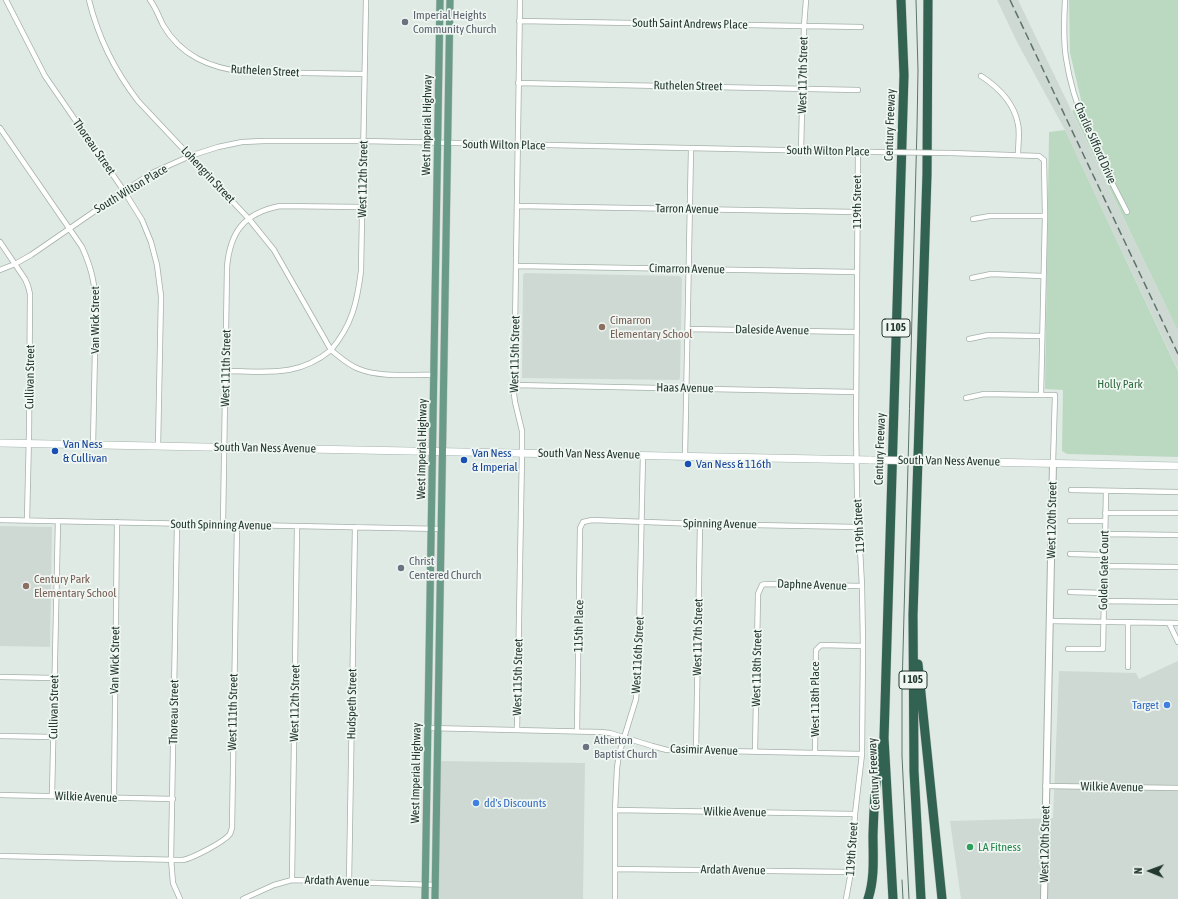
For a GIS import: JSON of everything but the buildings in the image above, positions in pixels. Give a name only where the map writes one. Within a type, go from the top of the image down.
[{"type":"highway","name":"Century Freeway","points":[[893,899],[884,738],[904,75],[901,0]]},
{"type":"highway","name":"I 105","points":[[921,899],[914,771],[913,615],[927,174],[928,0]]},
{"type":"highway","points":[[913,615],[942,899]]},
{"type":"highway","points":[[868,899],[874,868],[873,835],[878,765],[884,738]]},
{"type":"main road","name":"West Imperial Highway","points":[[425,899],[440,0]]},
{"type":"main road","name":"West Imperial Highway","points":[[435,899],[450,0]]},
{"type":"main road","name":"South Van Ness Avenue","points":[[0,443],[1178,466]]},
{"type":"street","name":"Thoreau Street","points":[[6,0],[45,76],[124,191],[142,220],[151,242],[160,281],[161,296],[158,446]]},
{"type":"street","name":"Lohengrin Street","points":[[90,0],[102,41],[123,81],[138,101],[249,219],[274,250],[331,350]]},
{"type":"street","name":"Ruthelen Street","points":[[150,0],[163,25],[173,39],[195,58],[210,65],[226,70],[245,72],[364,74]]},
{"type":"street","name":"West 112th Street","points":[[331,350],[349,324],[358,289],[360,271],[366,0]]},
{"type":"street","name":"West 115th Street","points":[[518,730],[522,431],[515,402],[514,385],[520,0]]},
{"type":"street","name":"West 117th Street","points":[[800,151],[806,0]]},
{"type":"street","name":"Charlie Sifford Drive","points":[[1065,0],[1064,38],[1066,58],[1075,102],[1110,180],[1127,212]]},
{"type":"street","name":"South Saint Andrews Place","points":[[519,21],[861,27]]},
{"type":"street","points":[[981,76],[998,90],[1012,105],[1018,124],[1018,155]]},
{"type":"street","name":"Ruthelen Street","points":[[518,83],[858,90]]},
{"type":"street","name":"Van Wick Street","points":[[0,128],[70,228],[82,247],[89,263],[94,280],[96,302],[93,444]]},
{"type":"street","name":"South Wilton Place","points":[[0,270],[15,264],[152,173],[190,156],[218,147],[242,142],[364,142],[951,153],[1042,157],[1044,160],[1045,216]]},
{"type":"street","points":[[686,456],[691,149]]},
{"type":"street","name":"119th Street","points":[[846,899],[851,872],[855,814],[862,754],[862,586],[856,459],[858,152]]},
{"type":"street","points":[[249,219],[260,212],[280,206],[362,207]]},
{"type":"street","name":"Tarron Avenue","points":[[517,206],[857,212]]},
{"type":"street","points":[[966,398],[984,394],[1041,395],[1045,216],[990,216],[973,219]]},
{"type":"street","name":"West 111th Street","points":[[223,524],[227,267],[229,251],[233,239],[240,227],[249,219]]},
{"type":"street","name":"Cullivan Street","points":[[0,242],[28,286],[30,294],[29,443],[26,520]]},
{"type":"street","name":"Cimarron Avenue","points":[[517,266],[857,272]]},
{"type":"street","points":[[972,278],[991,274],[1043,276]]},
{"type":"street","name":"Daleside Avenue","points":[[688,329],[857,332]]},
{"type":"street","points":[[969,339],[988,335],[1042,336]]},
{"type":"street","points":[[226,371],[288,371],[309,364],[331,350],[351,365],[370,372],[383,374],[434,375]]},
{"type":"street","name":"Haas Avenue","points":[[514,385],[856,392]]},
{"type":"street","name":"West 120th Street","points":[[1041,395],[1055,395],[1044,899]]},
{"type":"street","name":"West 116th Street","points":[[615,899],[615,810],[617,768],[637,690],[643,455]]},
{"type":"street","points":[[1071,490],[1106,492],[1178,492]]},
{"type":"street","name":"Golden Gate Court","points":[[1068,649],[1103,649],[1106,492]]},
{"type":"street","points":[[1105,513],[1178,513]]},
{"type":"street","name":"South Spinning Avenue","points":[[0,520],[442,529]]},
{"type":"street","name":"Spinning Avenue","points":[[583,522],[587,520],[700,524],[858,526]]},
{"type":"street","name":"Cullivan Street","points":[[52,796],[58,521]]},
{"type":"street","points":[[1070,521],[1105,521]]},
{"type":"street","name":"Van Wick Street","points":[[114,798],[117,522]]},
{"type":"street","name":"115th Place","points":[[577,731],[580,528],[583,522]]},
{"type":"street","name":"Thoreau Street","points":[[177,524],[171,859],[173,883],[180,899]]},
{"type":"street","name":"West 117th Street","points":[[696,751],[700,524]]},
{"type":"street","name":"West 111th Street","points":[[171,859],[183,860],[196,856],[226,838],[230,834],[232,828],[237,525]]},
{"type":"street","name":"West 112th Street","points":[[292,880],[297,527]]},
{"type":"street","name":"Hudspeth Street","points":[[349,882],[355,527]]},
{"type":"street","points":[[1105,534],[1178,535]]},
{"type":"street","points":[[1070,554],[1105,555]]},
{"type":"street","points":[[1104,566],[1178,567]]},
{"type":"street","name":"Daphne Avenue","points":[[762,586],[766,584],[862,586]]},
{"type":"street","name":"West 118th Street","points":[[755,752],[758,594],[762,586]]},
{"type":"street","points":[[1070,592],[1104,593]]},
{"type":"street","points":[[1104,601],[1178,602]]},
{"type":"street","points":[[1049,621],[1178,623]]},
{"type":"street","points":[[1128,622],[1128,667]]},
{"type":"street","points":[[1169,623],[1178,642]]},
{"type":"street","name":"West 118th Place","points":[[815,753],[816,650],[821,645],[863,646]]},
{"type":"street","points":[[0,677],[55,678]]},
{"type":"street","name":"Casimir Avenue","points":[[428,728],[610,733],[667,750],[862,754]]},
{"type":"street","points":[[0,736],[53,737]]},
{"type":"street","name":"Wilkie Avenue","points":[[1046,786],[1178,788]]},
{"type":"street","name":"Wilkie Avenue","points":[[0,795],[173,799]]},
{"type":"street","name":"Wilkie Avenue","points":[[615,810],[855,814]]},
{"type":"street","points":[[0,856],[171,859]]},
{"type":"street","name":"Ardath Avenue","points":[[615,869],[851,872]]},
{"type":"street","name":"Ardath Avenue","points":[[243,899],[274,884],[292,880],[435,885]]},
{"type":"shaded area","points":[[997,0],[1018,0],[1178,331],[1178,370],[1065,130],[1017,42]]},
{"type":"shaded area","name":"Cimarron Elementary School","points":[[525,273],[679,276],[682,278],[679,380],[522,378],[523,275]]},
{"type":"shaded area","name":"Century Park Elementary School","points":[[0,526],[52,527],[50,647],[0,646]]},
{"type":"shaded area","points":[[1178,661],[1178,899],[961,899],[950,821],[1053,818],[1059,671],[1136,673],[1139,679]]},
{"type":"shaded area","points":[[439,761],[585,763],[583,899],[437,899]]},
{"type":"green space","points":[[1069,0],[1178,0],[1178,331],[1072,111],[1082,104],[1070,53]]},
{"type":"green space","name":"Holly Park","points":[[1065,130],[1178,371],[1178,457],[1067,454],[1062,451],[1063,390],[1045,389],[1049,132]]},
{"type":"tram line","points":[[909,899],[902,756],[902,689],[917,128],[918,70],[916,0]]},
{"type":"tram line","points":[[902,880],[903,899]]},
{"type":"railway","points":[[1010,0],[1178,354]]},
{"type":"place","name":"Imperial Heights Community Church","points":[[405,22]]},
{"type":"place","name":"Cimarron Elementary School","points":[[602,327]]},
{"type":"place","name":"Van Ness & Cullivan","points":[[55,451]]},
{"type":"place","name":"Van Ness & Imperial","points":[[464,460]]},
{"type":"place","name":"Van Ness & 116th","points":[[688,464]]},
{"type":"place","name":"Christ Centered Church","points":[[401,568]]},
{"type":"place","name":"Century Park Elementary School","points":[[26,586]]},
{"type":"place","name":"Target","points":[[1167,705]]},
{"type":"place","name":"Atherton Baptist Church","points":[[586,747]]},
{"type":"place","name":"dd's Discounts","points":[[476,803]]},
{"type":"place","name":"LA Fitness","points":[[970,847]]}]
